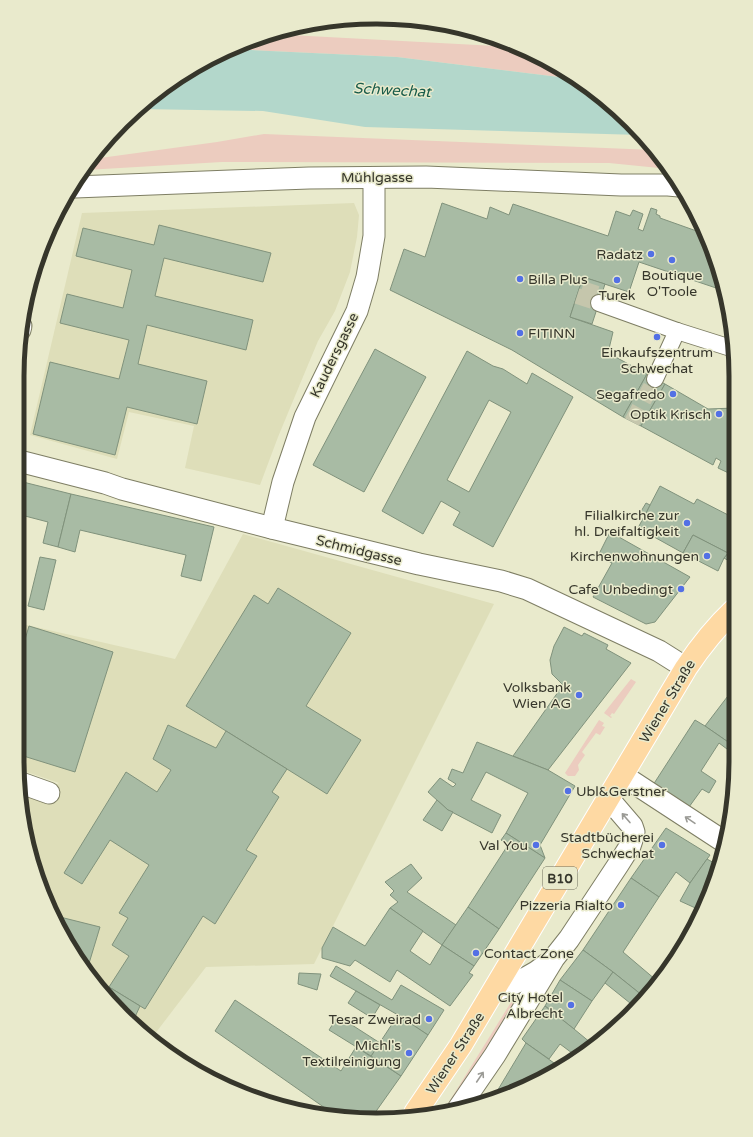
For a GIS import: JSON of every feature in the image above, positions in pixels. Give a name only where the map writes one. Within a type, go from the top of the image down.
[{"type":"main road","name":"Wiener Straße","points":[[417,1111],[461,1045],[686,668],[698,650],[729,615]]},
{"type":"street","name":"Mühlgasse","points":[[79,187],[301,178],[426,177],[621,185],[673,185]]},
{"type":"street","name":"Kaudersgasse","points":[[272,528],[283,482],[304,417],[357,311],[367,277],[374,236],[374,178]]},
{"type":"street","points":[[599,303],[727,347]]},
{"type":"street","points":[[655,379],[678,331]]},
{"type":"street","name":"Schmidgasse","points":[[24,462],[272,528],[419,564],[501,581],[521,587],[659,651],[686,668]]},
{"type":"street","points":[[622,776],[720,839]]},
{"type":"street","points":[[25,784],[49,792]]},
{"type":"street","points":[[463,1102],[495,1055],[554,958],[630,846],[634,832],[632,826],[608,798]]},
{"type":"street","points":[[493,992],[524,979],[539,970],[554,958]]},
{"type":"shaded area","points":[[290,35],[498,46],[532,60],[563,78],[397,57],[245,50]]},
{"type":"shaded area","points":[[264,134],[646,150],[661,168],[609,163],[222,162],[91,170],[100,158]]},
{"type":"shaded area","points":[[354,203],[359,215],[357,237],[350,272],[335,311],[318,341],[278,437],[260,485],[185,468],[194,426],[129,412],[117,459],[30,435],[82,213]]},
{"type":"shaded area","points":[[243,534],[494,604],[314,964],[206,967],[155,1034],[127,1010],[111,993],[83,956],[60,916],[43,874],[36,852],[26,799],[59,783],[24,771],[24,624],[175,659]]},
{"type":"shaded area","points":[[631,679],[636,682],[614,714],[612,713],[610,716],[612,717],[611,718],[604,713]]},
{"type":"shaded area","points":[[599,720],[604,723],[602,726],[605,727],[600,735],[596,733],[582,752],[585,755],[578,765],[579,770],[575,776],[568,776],[565,773]]},
{"type":"shaded area","points":[[517,995],[520,999],[454,1104],[447,1106],[513,999]]},
{"type":"water","name":"Schwechat","points":[[245,50],[397,57],[563,78],[609,111],[633,135],[365,127],[263,111],[146,109],[181,83],[200,71]]},
{"type":"building","points":[[442,203],[487,219],[490,207],[509,215],[513,204],[608,236],[616,211],[630,216],[633,210],[643,214],[638,229],[643,231],[651,208],[657,210],[656,214],[660,216],[660,218],[697,231],[710,263],[718,289],[639,262],[629,292],[583,277],[570,317],[613,332],[608,353],[647,374],[623,417],[512,350],[390,290],[404,249],[425,257]]},
{"type":"building","points":[[159,225],[271,253],[263,282],[164,258],[155,296],[253,320],[246,350],[147,325],[138,364],[207,381],[197,424],[127,407],[115,455],[33,434],[50,362],[119,379],[129,340],[60,323],[67,294],[123,308],[132,270],[76,256],[83,228],[154,245]]},
{"type":"building","points":[[583,277],[605,284],[592,324],[570,317]]},
{"type":"building","points":[[375,349],[426,377],[364,492],[313,465]]},
{"type":"building","points":[[467,351],[493,366],[503,369],[527,384],[532,373],[573,397],[493,547],[453,525],[460,512],[441,501],[423,534],[382,511]],"holes":[[[489,400],[511,412],[469,492],[447,480]]]},
{"type":"building","points":[[647,374],[665,384],[641,426],[623,417]]},
{"type":"building","points":[[665,384],[708,409],[729,408],[729,473],[718,468],[721,461],[716,458],[713,465],[641,426]]},
{"type":"building","points":[[24,482],[71,494],[58,547],[43,543],[48,522],[25,516],[24,520]]},
{"type":"building","name":"Filialkirche zur hl. Dreifaltigkeit","points":[[660,486],[694,504],[697,499],[729,515],[729,561],[724,558],[728,553],[693,535],[683,553],[638,528]]},
{"type":"building","points":[[71,494],[214,527],[201,581],[181,576],[186,555],[80,530],[75,552],[58,547]]},
{"type":"building","points":[[646,503],[650,505],[645,515],[640,513]]},
{"type":"building","points":[[610,532],[690,577],[655,622],[646,624],[593,597],[612,563],[598,556]]},
{"type":"building","name":"Kirchenwohnungen","points":[[693,535],[728,553],[718,571],[683,553]]},
{"type":"building","points":[[40,557],[56,560],[44,610],[28,606]]},
{"type":"building","points":[[278,588],[351,633],[306,706],[361,740],[327,794],[186,706],[254,595],[268,604]]},
{"type":"building","points":[[29,626],[113,652],[75,772],[24,756],[24,643]]},
{"type":"building","points":[[564,627],[582,636],[584,633],[608,645],[606,649],[631,663],[548,770],[513,756],[563,685],[552,674],[550,660],[554,646]]},
{"type":"building","points":[[729,695],[729,743],[705,726]]},
{"type":"building","points":[[695,720],[729,743],[727,749],[719,743],[701,771],[716,781],[709,793],[702,789],[689,807],[653,785]]},
{"type":"building","points":[[168,725],[216,748],[226,731],[287,769],[272,792],[279,797],[246,850],[257,856],[215,924],[203,916],[145,1009],[109,987],[129,956],[112,945],[128,918],[119,913],[149,865],[110,840],[82,884],[64,873],[126,772],[157,792],[171,770],[153,759]]},
{"type":"building","points":[[477,742],[548,770],[575,786],[540,845],[545,858],[506,833],[528,793],[486,772],[471,800],[501,815],[492,833],[448,810],[428,792],[440,778],[453,787],[456,784],[448,779],[452,769],[463,773]]},
{"type":"building","points":[[437,800],[448,810],[453,812],[442,831],[423,820]]},
{"type":"building","points":[[666,828],[710,855],[690,883],[676,872],[659,897],[631,878]]},
{"type":"building","points":[[506,833],[545,858],[499,929],[468,907],[508,845],[501,840]]},
{"type":"building","points":[[707,859],[714,863],[696,908],[680,901],[690,883]]},
{"type":"building","points":[[411,864],[422,878],[407,892],[456,925],[442,945],[390,908],[398,902],[390,895],[394,891],[385,882]]},
{"type":"building","points":[[631,878],[659,897],[623,952],[654,978],[641,994],[583,950]]},
{"type":"building","points":[[468,907],[499,929],[474,966],[442,945]]},
{"type":"building","points":[[390,908],[423,931],[410,951],[430,965],[442,945],[474,966],[469,973],[473,975],[450,1006],[397,970],[390,982],[355,960],[350,966],[322,958],[322,948],[333,927],[365,946]]},
{"type":"building","points":[[61,917],[100,927],[89,964],[71,937]]},
{"type":"building","points":[[583,950],[613,972],[592,1001],[560,980]]},
{"type":"building","points":[[336,966],[392,1000],[401,985],[444,1010],[428,1035],[398,1015],[330,976]]},
{"type":"building","points":[[613,972],[641,994],[631,1004],[605,983]]},
{"type":"building","points":[[299,973],[321,974],[317,990],[298,984]]},
{"type":"building","points":[[560,980],[592,1001],[574,1029],[545,1006]]},
{"type":"building","points":[[109,987],[140,1006],[135,1017],[127,1010],[108,989]]},
{"type":"building","points":[[356,991],[380,1005],[372,1018],[348,1003]]},
{"type":"building","points":[[235,1000],[341,1071],[356,1047],[401,1076],[375,1113],[324,1109],[325,1108],[215,1031]]},
{"type":"building","points":[[545,1006],[589,1041],[573,1054],[560,1044],[549,1059],[522,1039]]},
{"type":"building","points":[[398,1015],[428,1035],[401,1076],[371,1056]]},
{"type":"building","points":[[338,1016],[380,1043],[371,1056],[329,1030]]},
{"type":"building","points":[[526,1043],[556,1064],[532,1077],[497,1091]]},
{"type":"tunnel","points":[[587,299],[593,280]]},
{"type":"tunnel","points":[[577,296],[599,303]]},
{"type":"tunnel","points":[[632,422],[655,379]]},
{"type":"place","name":"Radatz","points":[[651,254]]},
{"type":"place","name":"Boutique O'Toole","points":[[672,260]]},
{"type":"place","name":"Billa Plus","points":[[520,279]]},
{"type":"place","name":"Turek","points":[[617,280]]},
{"type":"place","name":"FITINN","points":[[520,333]]},
{"type":"place","name":"Einkaufszentrum Schwechat","points":[[657,337]]},
{"type":"place","name":"Segafredo","points":[[673,394]]},
{"type":"place","name":"Optik Krisch","points":[[719,414]]},
{"type":"place","name":"Filialkirche zur hl. Dreifaltigkeit","points":[[687,523]]},
{"type":"place","name":"Kirchenwohnungen","points":[[707,556]]},
{"type":"place","name":"Cafe Unbedingt","points":[[681,589]]},
{"type":"place","name":"Volksbank Wien AG","points":[[579,695]]},
{"type":"place","name":"Ubl&Gerstner","points":[[568,791]]},
{"type":"place","name":"Val You","points":[[536,845]]},
{"type":"place","name":"Stadtbücherei Schwechat","points":[[662,845]]},
{"type":"place","name":"Pizzeria Rialto","points":[[621,905]]},
{"type":"place","name":"Contact Zone","points":[[476,953]]},
{"type":"place","name":"City Hotel Albrecht","points":[[571,1005]]},
{"type":"place","name":"Tesar Zweirad","points":[[429,1019]]},
{"type":"place","name":"Michl's Textilreinigung","points":[[409,1053]]}]
